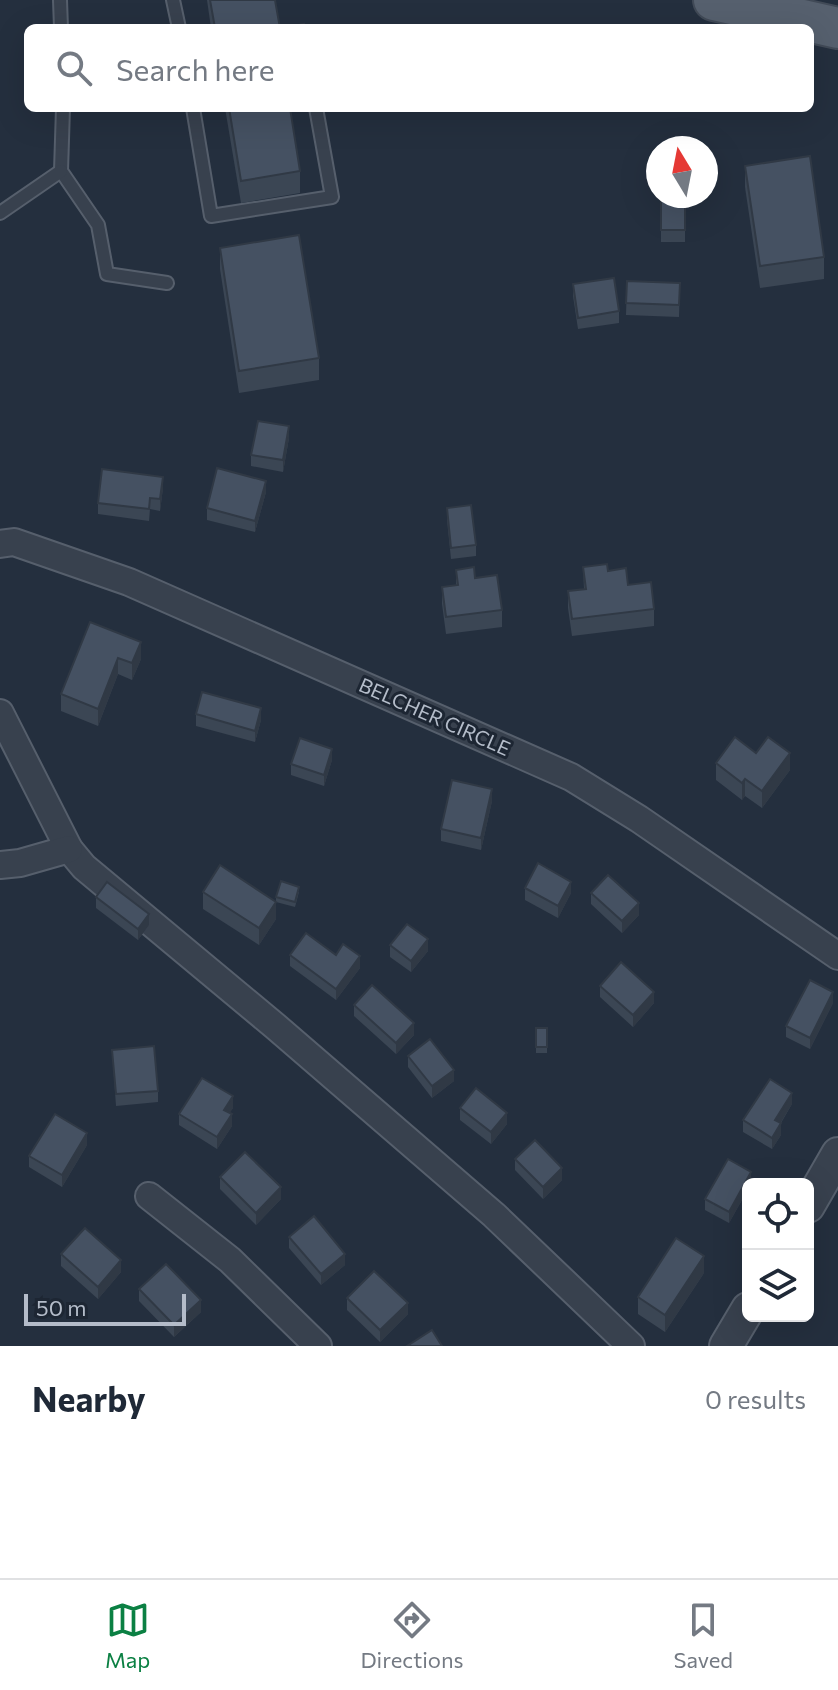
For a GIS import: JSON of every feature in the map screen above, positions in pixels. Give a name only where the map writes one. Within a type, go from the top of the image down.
[{"type":"main road","points":[[714,0],[838,28]]},
{"type":"street","name":"BELCHER CIRCLE","points":[[0,544],[14,542],[129,582],[571,777],[639,819],[838,956]]},
{"type":"street","points":[[0,713],[69,849],[84,867],[494,1215],[631,1346]]},
{"type":"street","points":[[0,865],[20,863],[69,849]]},
{"type":"street","points":[[814,1196],[838,1154]]},
{"type":"street","points":[[149,1196],[230,1260],[318,1346]]},
{"type":"street","points":[[726,1346],[742,1319]]},
{"type":"lane","points":[[60,0],[61,24]]},
{"type":"lane","points":[[173,0],[178,24]]},
{"type":"lane","points":[[63,112],[61,171],[98,225],[107,274],[167,283]]},
{"type":"lane","points":[[194,112],[211,216],[332,197],[317,112]]},
{"type":"lane","points":[[0,213],[61,171]]},
{"type":"building","points":[[210,0],[275,0],[279,24],[214,24]]},
{"type":"building","points":[[230,112],[291,112],[300,171],[241,181]]},
{"type":"building","points":[[810,156],[824,257],[760,266],[745,166]]},
{"type":"building","points":[[661,208],[685,208],[685,230],[661,230]]},
{"type":"building","points":[[299,235],[319,358],[239,371],[220,248]]},
{"type":"building","points":[[614,278],[619,311],[578,318],[573,284]]},
{"type":"building","points":[[627,281],[680,283],[679,305],[626,303]]},
{"type":"building","points":[[258,421],[289,426],[283,460],[251,455]]},
{"type":"building","points":[[217,468],[266,481],[255,521],[207,508]]},
{"type":"building","points":[[102,469],[163,477],[160,499],[150,498],[149,509],[98,503]]},
{"type":"building","points":[[471,505],[476,545],[451,548],[447,508]]},
{"type":"building","points":[[607,564],[608,571],[626,568],[628,585],[651,582],[654,609],[572,619],[568,591],[586,589],[583,567]]},
{"type":"building","points":[[474,567],[475,578],[497,575],[502,610],[446,617],[442,587],[458,585],[456,570]]},
{"type":"building","points":[[90,622],[141,642],[132,663],[118,658],[98,709],[61,694]]},
{"type":"building","points":[[202,692],[261,708],[255,731],[196,714]]},
{"type":"building","points":[[735,737],[756,753],[768,737],[790,753],[762,791],[745,779],[742,783],[716,763]]},
{"type":"building","points":[[300,738],[332,749],[324,775],[291,764]]},
{"type":"building","points":[[452,780],[492,789],[481,838],[441,829]]},
{"type":"building","points":[[538,863],[571,882],[558,906],[525,888]]},
{"type":"building","points":[[220,865],[276,902],[259,928],[203,892]]},
{"type":"building","points":[[608,875],[639,903],[622,921],[591,893]]},
{"type":"building","points":[[281,881],[299,887],[295,902],[276,897]]},
{"type":"building","points":[[107,882],[149,914],[138,929],[96,897]]},
{"type":"building","points":[[407,924],[428,939],[411,961],[390,945]]},
{"type":"building","points":[[306,933],[336,955],[343,944],[360,956],[336,989],[290,955]]},
{"type":"building","points":[[621,962],[654,992],[633,1015],[600,986]]},
{"type":"building","points":[[810,980],[833,992],[810,1038],[786,1026]]},
{"type":"building","points":[[372,985],[414,1023],[396,1043],[354,1005]]},
{"type":"building","points":[[536,1028],[547,1028],[547,1047],[536,1047]]},
{"type":"building","points":[[430,1039],[454,1070],[432,1086],[408,1056]]},
{"type":"building","points":[[154,1046],[158,1091],[116,1094],[112,1050]]},
{"type":"building","points":[[202,1078],[233,1096],[224,1110],[232,1114],[217,1137],[179,1114]]},
{"type":"building","points":[[770,1079],[792,1093],[775,1120],[781,1123],[772,1138],[743,1120]]},
{"type":"building","points":[[476,1088],[507,1113],[491,1132],[460,1108]]},
{"type":"building","points":[[55,1114],[87,1133],[62,1175],[29,1156]]},
{"type":"building","points":[[535,1140],[562,1168],[543,1187],[515,1159]]},
{"type":"building","points":[[245,1152],[281,1187],[256,1213],[220,1177]]},
{"type":"building","points":[[728,1159],[751,1172],[748,1178],[742,1178],[742,1188],[729,1212],[705,1199]]},
{"type":"building","points":[[314,1216],[345,1254],[321,1274],[289,1237]]},
{"type":"building","points":[[85,1228],[121,1260],[98,1287],[61,1254]]},
{"type":"building","points":[[676,1238],[704,1256],[665,1315],[638,1297]]},
{"type":"building","points":[[166,1264],[201,1300],[174,1325],[139,1289]]},
{"type":"building","points":[[374,1271],[408,1303],[380,1330],[347,1298]]},
{"type":"building","points":[[432,1330],[442,1346],[407,1346]]}]
